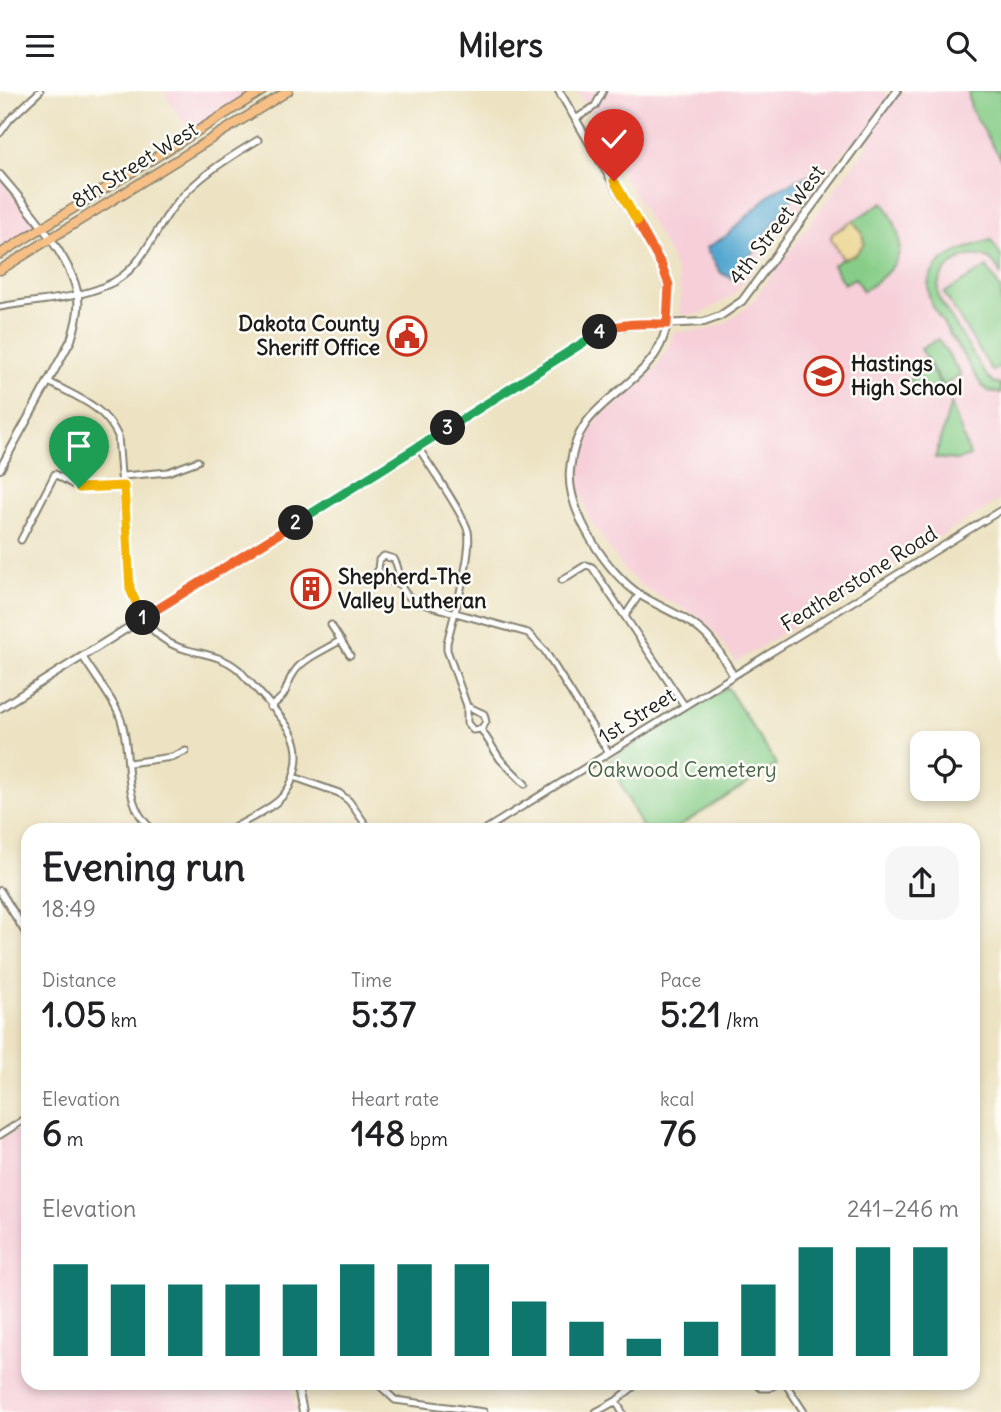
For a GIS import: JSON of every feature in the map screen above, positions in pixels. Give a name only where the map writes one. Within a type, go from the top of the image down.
[{"type":"highway","name":"8th Street West","points":[[0,254],[262,91]]},
{"type":"highway","name":"8th Street West","points":[[0,270],[288,91]]},
{"type":"street","points":[[0,132],[40,91]]},
{"type":"street","points":[[559,91],[662,266],[669,285],[667,324],[659,347],[648,364],[594,411],[582,428],[573,450],[569,472],[572,494],[581,520],[618,575],[639,594],[684,618],[706,635],[733,675]]},
{"type":"street","points":[[577,118],[595,106],[603,91]]},
{"type":"street","name":"4th Street West","points":[[418,447],[609,329],[637,324],[704,322],[720,316],[742,301],[897,91]]},
{"type":"street","points":[[0,307],[78,294],[107,286],[125,275],[140,259],[174,206],[194,184],[258,140]]},
{"type":"street","points":[[0,175],[50,239],[78,294],[75,327],[49,381],[0,469]]},
{"type":"street","points":[[49,381],[101,411],[111,421],[118,436],[130,589],[143,618],[152,631],[167,642],[230,662],[291,732],[298,754],[294,777],[278,801],[242,823]]},
{"type":"street","points":[[0,708],[418,447],[467,530],[468,553],[447,650],[467,706],[466,718],[469,727],[473,730],[481,729],[486,722],[484,714],[467,706]]},
{"type":"street","points":[[123,476],[168,472],[198,460]]},
{"type":"street","points":[[21,540],[55,474],[79,488],[124,486]]},
{"type":"street","name":"Featherstone Road","points":[[733,675],[1001,510]]},
{"type":"street","points":[[399,584],[391,582],[378,570],[379,560],[384,556],[392,557],[397,563],[399,584],[416,602],[518,628],[537,641],[608,752]]},
{"type":"street","points":[[562,580],[590,565],[684,705]]},
{"type":"street","points":[[625,616],[639,594]]},
{"type":"street","points":[[331,625],[350,655]]},
{"type":"street","points":[[270,706],[283,697],[300,665],[341,640]]},
{"type":"street","points":[[83,657],[120,716],[129,763],[132,802],[144,823]]},
{"type":"street","name":"1st Street","points":[[496,823],[733,675]]},
{"type":"street","points":[[481,729],[500,759],[525,784]]},
{"type":"street","points":[[129,763],[172,757],[186,751]]},
{"type":"street","points":[[294,777],[339,793],[349,801],[365,823]]},
{"type":"street","points":[[0,891],[21,925]]},
{"type":"street","points":[[0,1135],[21,1122]]},
{"type":"street","points":[[298,1390],[303,1412]]},
{"type":"street","points":[[384,1390],[395,1400],[484,1412]]},
{"type":"street","points":[[596,1412],[629,1390]]},
{"type":"street","points":[[790,1390],[804,1412]]},
{"type":"street","points":[[616,1401],[622,1412]]},
{"type":"shaded area","points":[[163,91],[262,91],[191,135]]},
{"type":"shaded area","name":"Hastings High School","points":[[576,91],[884,91],[890,100],[903,91],[1001,91],[1001,499],[736,662],[712,629],[688,611],[644,588],[624,570],[588,517],[580,492],[578,473],[581,452],[589,432],[601,416],[654,370],[667,350],[673,332],[706,330],[723,324],[748,307],[870,142],[858,139],[847,147],[734,295],[701,314],[685,315],[679,313],[681,295],[669,254],[623,175],[599,125]]},
{"type":"shaded area","points":[[0,175],[42,228],[0,254]]},
{"type":"shaded area","points":[[21,1126],[21,1390],[291,1390],[296,1412],[0,1412],[0,1140]]},
{"type":"green space","points":[[968,91],[1001,91],[1001,159],[971,109]]},
{"type":"green space","points":[[883,202],[897,230],[899,253],[888,272],[863,291],[855,278],[844,284],[833,265],[843,258],[831,239],[832,234]]},
{"type":"green space","points":[[991,240],[1001,256],[1001,275],[989,259],[968,257],[958,260],[943,273],[938,291],[940,300],[985,374],[993,382],[1001,384],[1001,394],[982,386],[932,305],[928,291],[929,278],[944,260],[954,253]]},
{"type":"green space","points":[[987,267],[1001,290],[1001,366],[992,371],[944,293]]},
{"type":"green space","points":[[938,339],[961,375],[943,386],[921,349]]},
{"type":"green space","points":[[924,359],[941,386],[926,395],[922,388],[916,391],[909,380],[914,376],[910,368]]},
{"type":"green space","points":[[951,403],[970,456],[957,460],[935,458]]},
{"type":"green space","name":"Oakwood Cemetery","points":[[727,687],[777,765],[685,823],[640,823],[609,760]]},
{"type":"sand","points":[[853,221],[862,233],[864,244],[855,255],[843,259],[831,239],[832,234]]},
{"type":"water","points":[[810,174],[733,279],[721,273],[706,248],[726,236],[775,190]]},
{"type":"place","name":"Dakota County Sheriff Office","points":[[407,336]]},
{"type":"place","name":"Hastings High School","points":[[824,376]]},
{"type":"place","name":"Shepherd-The Valley Lutheran","points":[[311,589]]},
{"type":"route","points":[[79,488],[124,486],[130,589],[143,618],[606,329],[637,324],[667,324],[669,285],[662,266],[614,181]]}]
